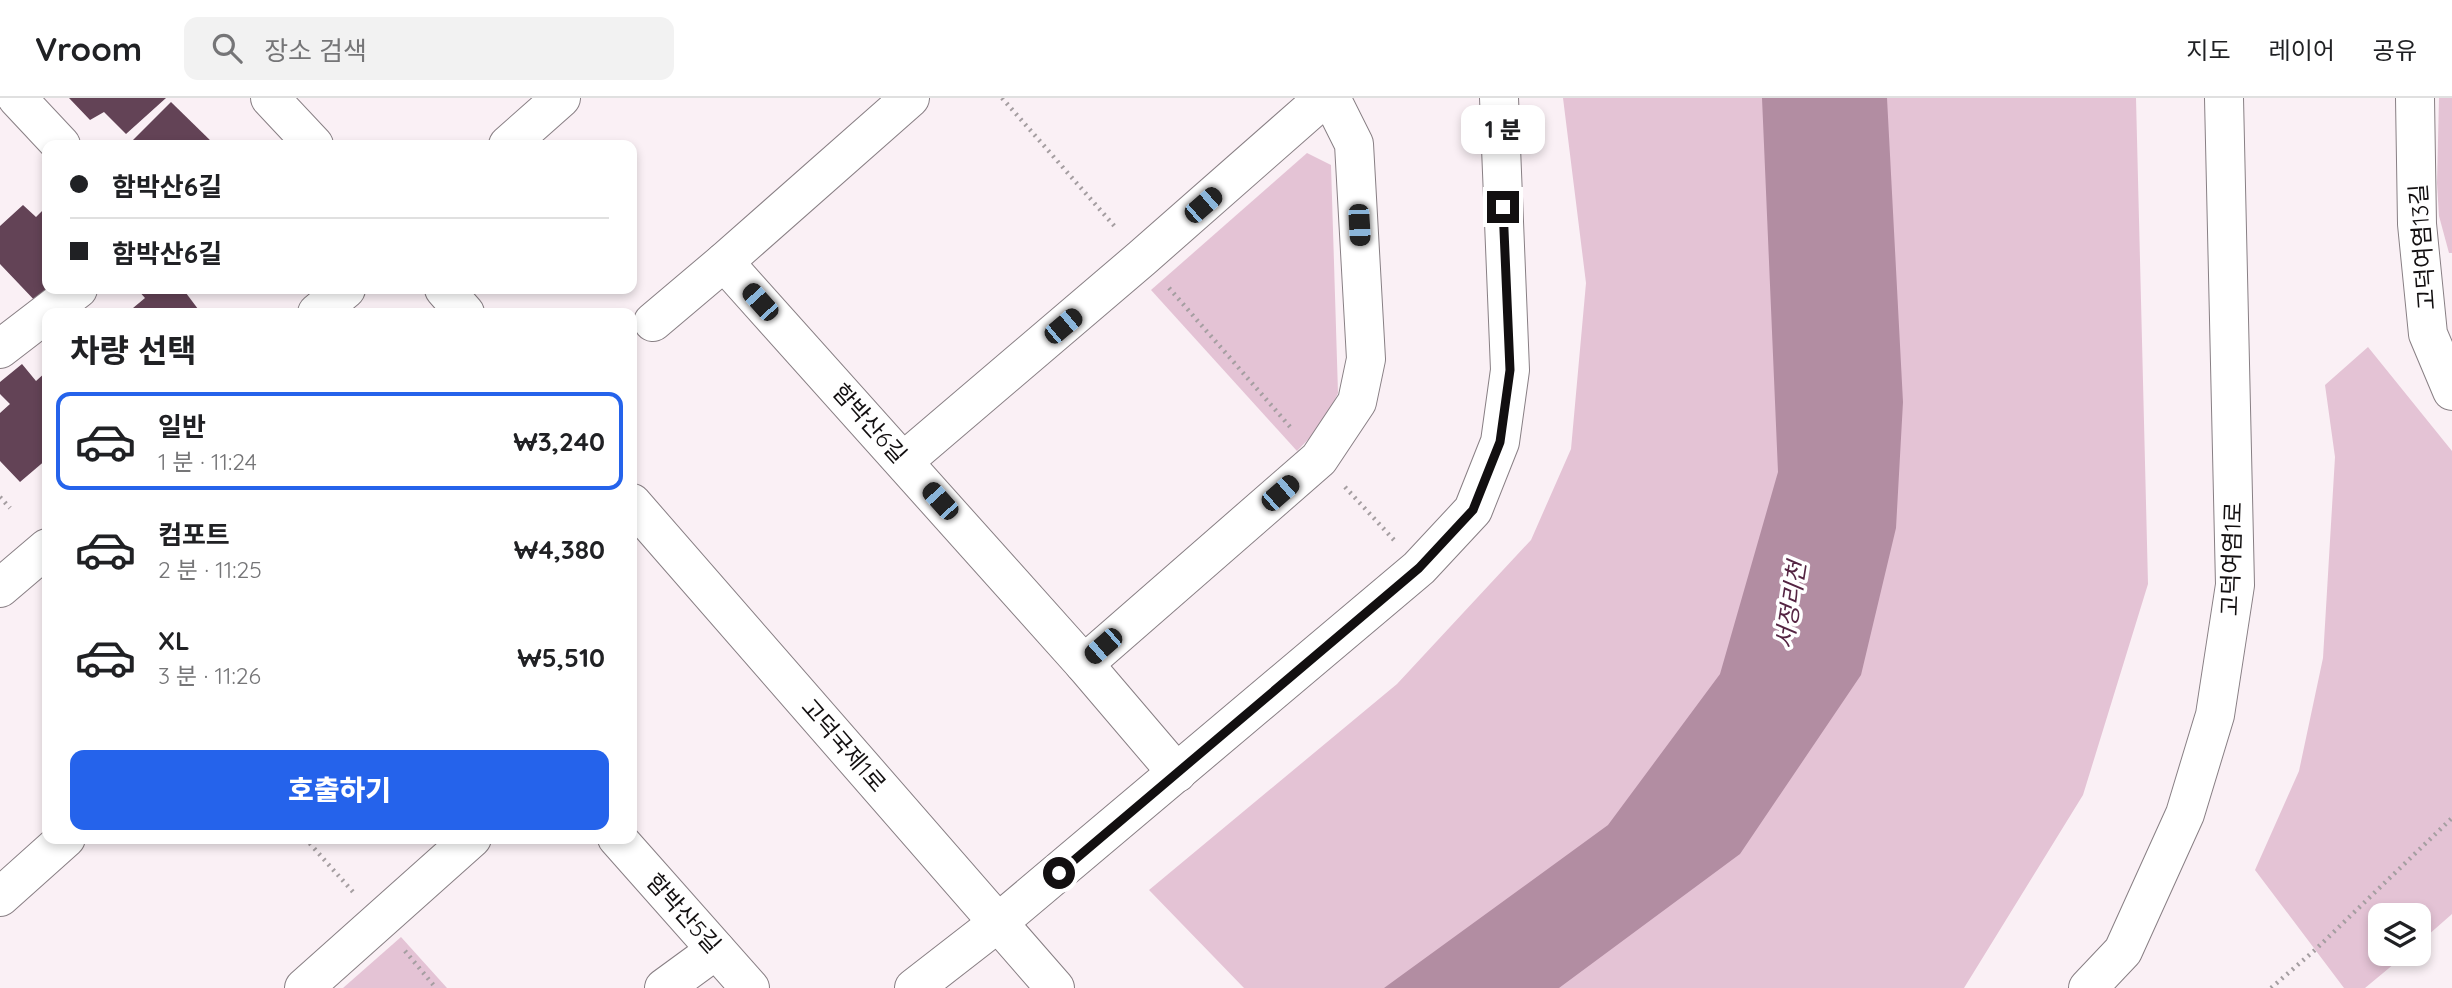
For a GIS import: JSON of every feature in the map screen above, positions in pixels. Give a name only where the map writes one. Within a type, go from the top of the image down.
[{"type":"street","points":[[17,98],[56,140]]},
{"type":"street","points":[[270,98],[309,140]]},
{"type":"street","points":[[514,140],[561,98]]},
{"type":"street","points":[[653,322],[910,98]]},
{"type":"street","points":[[904,461],[1324,98]]},
{"type":"street","points":[[1084,664],[1319,459],[1357,402],[1366,359],[1354,144],[1331,98]]},
{"type":"street","points":[[914,988],[999,922],[1419,568],[1473,510],[1500,442],[1510,370],[1499,98]]},
{"type":"street","name":"고덕여염1로","points":[[2088,988],[2123,951],[2185,814],[2215,715],[2235,585],[2224,98]]},
{"type":"street","name":"고덕여염13길","points":[[2415,98],[2417,224],[2440,323],[2452,391]]},
{"type":"street","name":"함박산6길","points":[[724,262],[1084,664],[1177,773]]},
{"type":"street","points":[[53,308],[72,294]]},
{"type":"street","points":[[323,308],[340,294]]},
{"type":"street","points":[[448,294],[461,308]]},
{"type":"street","points":[[0,349],[42,317]]},
{"type":"street","name":"고덕국제1로","points":[[637,509],[1055,988]]},
{"type":"street","points":[[0,588],[42,552]]},
{"type":"street","points":[[0,897],[59,844]]},
{"type":"street","points":[[304,988],[465,844]]},
{"type":"street","name":"함박산5길","points":[[622,844],[750,988]]},
{"type":"street","points":[[664,988],[716,950]]},
{"type":"path","points":[[1002,98],[1319,459],[1419,568]]},
{"type":"path","points":[[0,497],[10,508]]},
{"type":"path","points":[[2271,988],[2315,950],[2452,818]]},
{"type":"path","points":[[309,844],[378,920]]},
{"type":"shaded area","points":[[1563,98],[2136,98],[2148,584],[2083,795],[1964,988],[1244,988],[1149,890],[1397,684],[1531,540],[1571,449],[1586,283]]},
{"type":"shaded area","points":[[2439,98],[2452,98],[2452,253],[2449,253],[2439,216]]},
{"type":"shaded area","points":[[1307,153],[1331,165],[1338,393],[1323,424],[1297,451],[1151,290]]},
{"type":"shaded area","points":[[2368,347],[2452,451],[2452,914],[2431,932],[2431,903],[2368,903],[2368,966],[2392,966],[2365,988],[2344,988],[2255,870],[2299,771],[2323,658],[2335,457],[2325,385]]},
{"type":"shaded area","points":[[401,937],[447,988],[343,988]]},
{"type":"water","name":"서정리천","points":[[1762,98],[1887,98],[1903,402],[1896,528],[1861,675],[1740,854],[1559,988],[1384,988],[1608,825],[1720,674],[1778,472]]},
{"type":"building","points":[[69,98],[166,98],[126,134],[104,112],[90,120]]},
{"type":"building","points":[[171,102],[210,140],[133,140]]},
{"type":"building","points":[[23,205],[36,217],[42,211],[42,294],[44,294],[39,305],[0,264],[0,226]]},
{"type":"building","points":[[141,294],[187,294],[197,308],[133,308],[145,298]]},
{"type":"building","points":[[22,364],[36,381],[42,376],[42,463],[20,482],[0,461],[0,413],[10,404],[0,394],[0,382]]},
{"type":"route","points":[[1059,873],[1419,568],[1473,510],[1500,442],[1510,370],[1503,207]]}]
